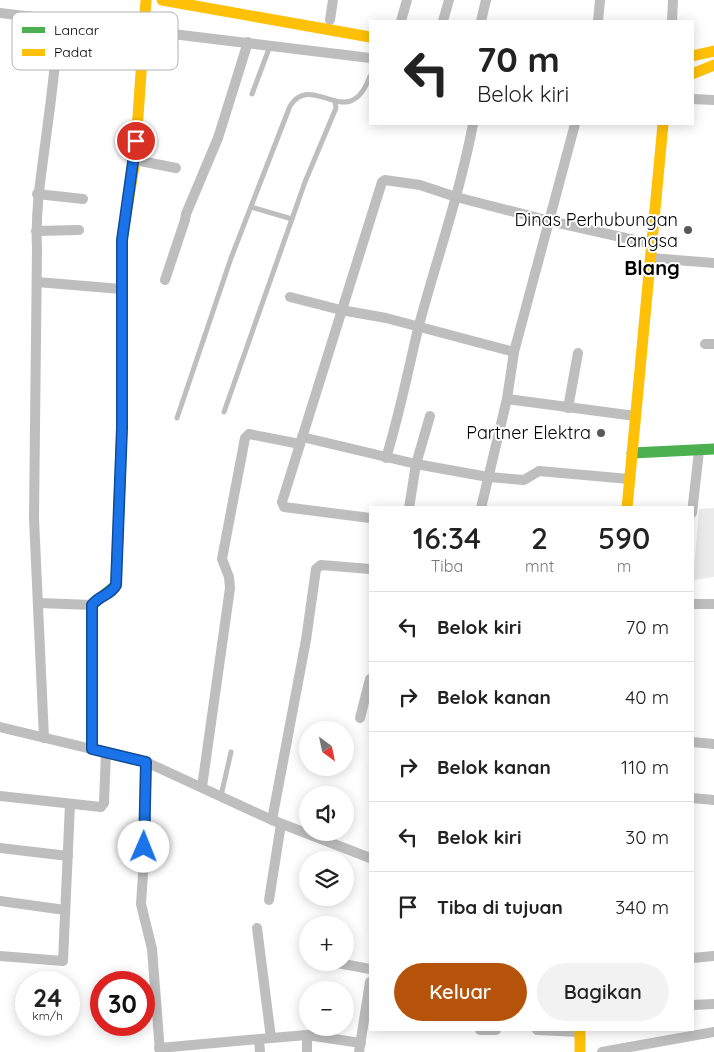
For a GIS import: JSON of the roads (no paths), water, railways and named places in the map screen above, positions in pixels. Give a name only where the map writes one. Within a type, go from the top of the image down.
[{"type":"main road","points":[[162,0],[369,37]]},
{"type":"main road","points":[[222,0],[369,26]]},
{"type":"main road","points":[[694,56],[714,51]]},
{"type":"main road","points":[[694,73],[714,65]]},
{"type":"main road","points":[[92,749],[92,605],[98,597],[113,590],[116,585],[122,428],[122,240],[134,160],[140,70]]},
{"type":"main road","points":[[627,506],[663,125]]},
{"type":"main road","points":[[632,453],[714,449]]},
{"type":"main road","points":[[580,1031],[580,1052]]},
{"type":"street","points":[[330,20],[334,0]]},
{"type":"street","points":[[401,20],[407,0]]},
{"type":"street","points":[[443,20],[449,0]]},
{"type":"street","points":[[481,20],[486,0]]},
{"type":"street","points":[[598,20],[600,0]]},
{"type":"street","points":[[672,20],[673,0]]},
{"type":"street","points":[[178,34],[369,58]]},
{"type":"street","points":[[165,280],[186,220],[186,214],[218,138],[248,42]]},
{"type":"street","points":[[44,738],[34,518],[36,231],[37,194],[55,70]]},
{"type":"street","points":[[694,99],[714,100]]},
{"type":"street","points":[[386,458],[401,410],[419,326],[466,162],[473,125]]},
{"type":"street","points":[[481,506],[507,399],[514,352],[575,125]]},
{"type":"street","points":[[134,160],[176,168]]},
{"type":"street","points":[[369,518],[284,506],[282,502],[382,182],[385,180],[420,185],[456,197],[550,221],[652,244]]},
{"type":"street","points":[[37,194],[83,199]]},
{"type":"street","points":[[36,231],[79,230]]},
{"type":"street","points":[[650,258],[714,263]]},
{"type":"street","points":[[37,282],[121,289]]},
{"type":"street","points":[[290,297],[419,326],[514,352]]},
{"type":"street","points":[[568,408],[578,352]]},
{"type":"street","points":[[507,399],[636,416]]},
{"type":"street","points":[[409,506],[416,464],[430,416]]},
{"type":"street","points":[[202,787],[230,588],[229,576],[222,559],[245,438],[249,434],[301,440],[416,464],[488,476],[524,480],[539,471],[630,479]]},
{"type":"street","points":[[693,506],[698,450]]},
{"type":"street","points":[[269,900],[277,822],[316,569],[321,565],[369,569]]},
{"type":"street","points":[[39,603],[92,605]]},
{"type":"street","points":[[694,604],[714,604]]},
{"type":"street","points":[[360,718],[368,695]]},
{"type":"street","points":[[0,727],[146,762],[277,822],[369,858]]},
{"type":"street","points":[[694,742],[714,744]]},
{"type":"street","points":[[0,796],[99,808],[103,805],[106,752]]},
{"type":"street","points":[[146,762],[146,830],[141,904],[152,949],[160,1050],[299,1036]]},
{"type":"street","points":[[694,798],[714,800]]},
{"type":"street","points":[[0,956],[63,961],[70,804]]},
{"type":"street","points":[[0,848],[68,856]]},
{"type":"street","points":[[0,901],[65,910]]},
{"type":"street","points":[[257,928],[271,1038]]},
{"type":"street","points":[[694,958],[714,956]]},
{"type":"street","points":[[354,966],[369,969]]},
{"type":"street","points":[[311,1036],[360,1048],[369,989]]},
{"type":"street","points":[[694,1005],[714,1004]]},
{"type":"street","points":[[602,1052],[714,1032]]},
{"type":"street","points":[[307,1036],[307,1052]]},
{"type":"street","points":[[259,1039],[260,1052]]},
{"type":"lane","points":[[252,94],[270,45]]},
{"type":"lane","points":[[177,418],[251,207],[290,106],[296,97],[303,93],[323,96],[334,102],[355,100],[361,96],[369,78]]},
{"type":"lane","points":[[224,412],[292,219],[336,108],[334,102]]},
{"type":"lane","points":[[251,207],[292,219]]},
{"type":"lane","points":[[221,796],[232,752]]},
{"type":"place","name":"Dinas Perhubungan Langsa","points":[[688,230]]},
{"type":"place","name":"Partner Elektra","points":[[601,433]]},
{"type":"district","name":"Blang","points":[[652,268]]}]
